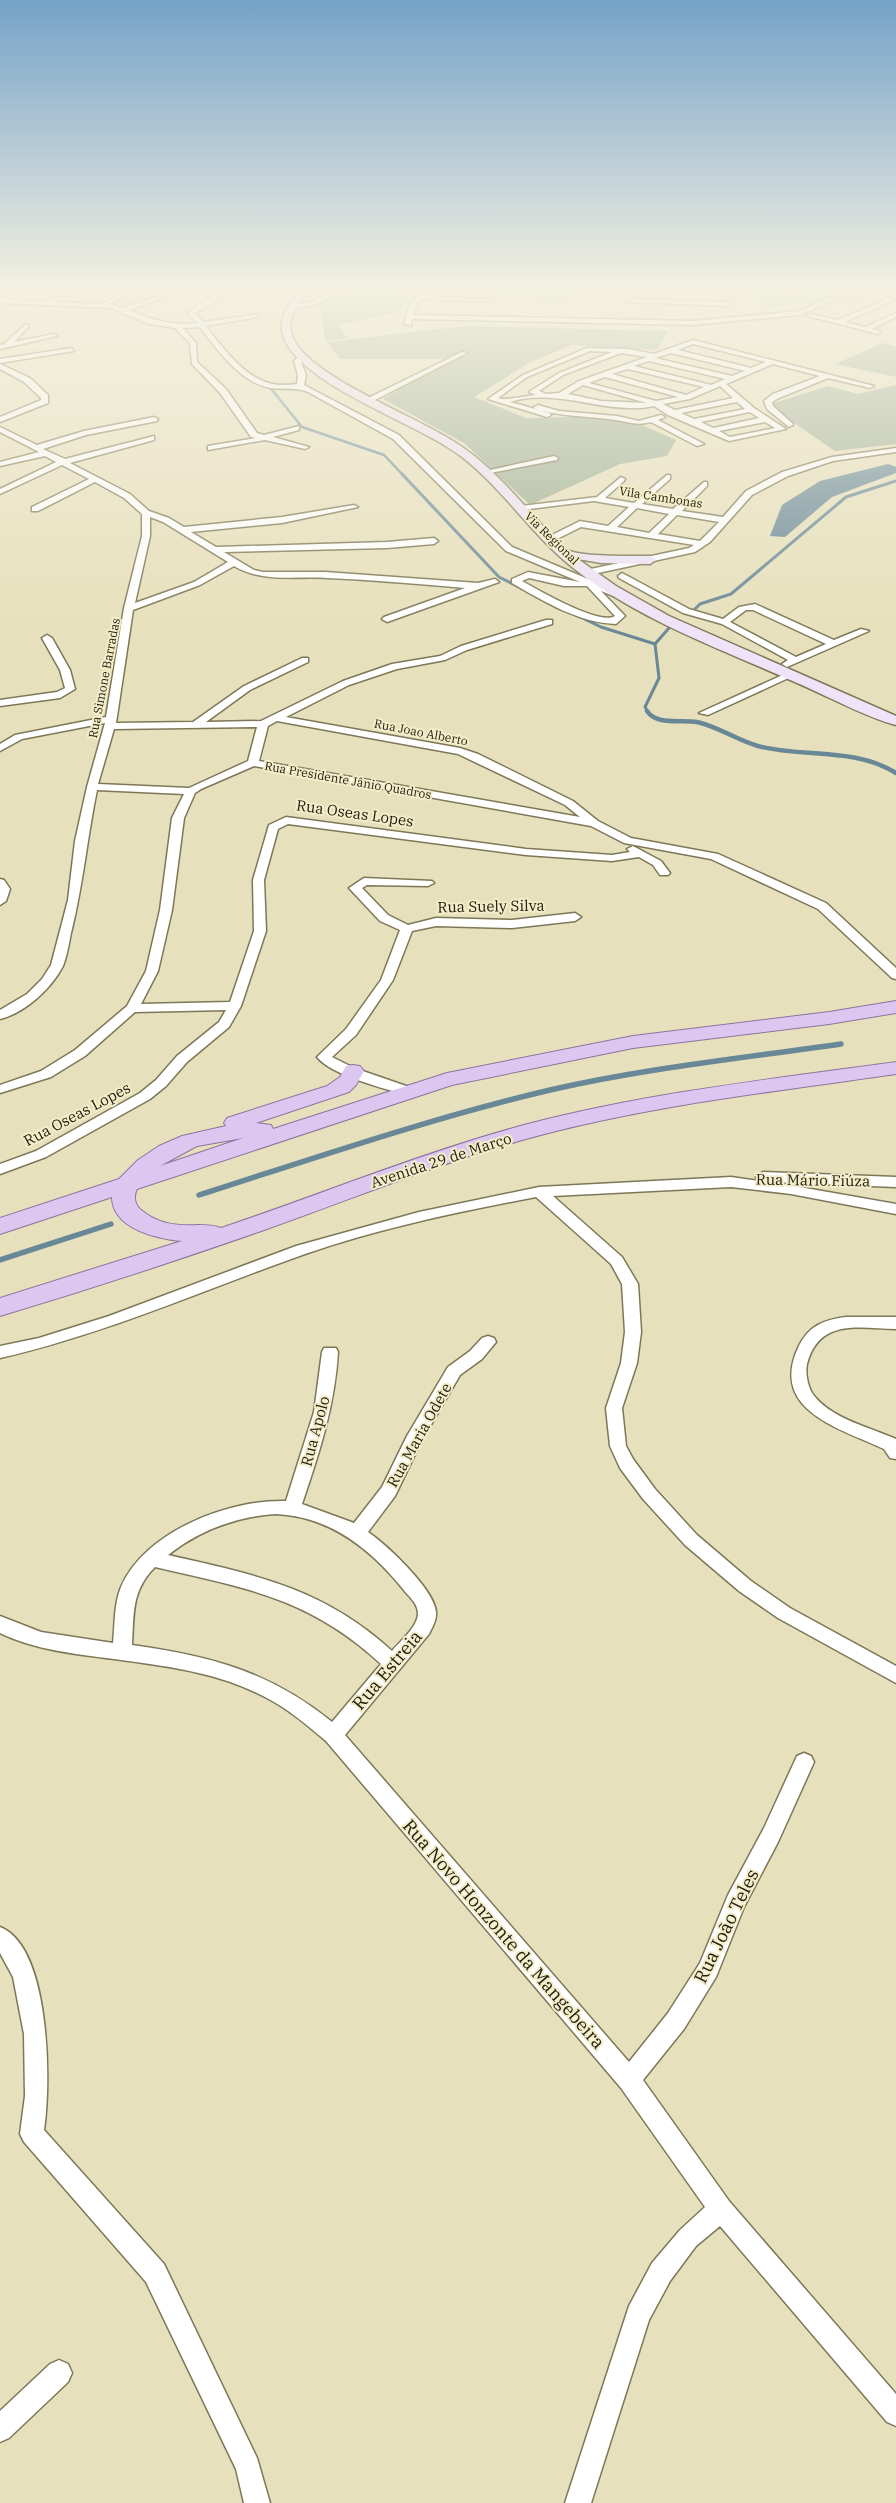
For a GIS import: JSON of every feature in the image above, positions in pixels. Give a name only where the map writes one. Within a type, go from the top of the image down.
[{"type":"main road","name":"Via Regional","points":[[381,405],[445,440],[485,472],[589,578],[664,618],[896,721]]},
{"type":"main road","points":[[566,555],[601,559],[649,560]]},
{"type":"main road","points":[[628,599],[617,584],[622,576],[649,560]]},
{"type":"main road","points":[[0,1226],[407,1091],[486,1070],[633,1042],[830,1018],[896,1007]]},
{"type":"main road","name":"Avenida 29 de Março","points":[[0,1307],[257,1224],[464,1149],[533,1130],[618,1111],[742,1090],[896,1068]]},
{"type":"main road","points":[[257,1224],[215,1233],[164,1230],[142,1223],[127,1212],[122,1202],[126,1185],[149,1162],[167,1151],[236,1123],[335,1091],[347,1084],[352,1078],[353,1071]]},
{"type":"main road","points":[[206,1136],[297,1128]]},
{"type":"street","points":[[0,420],[39,405]]},
{"type":"street","points":[[233,405],[254,434],[305,447]]},
{"type":"street","points":[[338,405],[396,437],[500,542],[523,557],[589,578],[620,616],[616,621],[607,622],[591,618],[515,581],[528,575],[564,583],[589,578],[649,560],[685,553],[702,544],[749,492],[785,474],[832,460],[896,450]]},
{"type":"street","points":[[509,405],[547,416]]},
{"type":"street","points":[[530,405],[558,413],[617,418],[639,423],[661,417]]},
{"type":"street","points":[[624,405],[648,405]]},
{"type":"street","points":[[656,405],[710,431],[717,439]]},
{"type":"street","points":[[671,413],[738,405]]},
{"type":"street","points":[[682,418],[741,405]]},
{"type":"street","points":[[692,422],[743,405]]},
{"type":"street","points":[[746,405],[778,427]]},
{"type":"street","points":[[769,405],[792,429],[791,432],[781,438]]},
{"type":"street","points":[[640,406],[661,417],[717,439],[729,440],[778,427]]},
{"type":"street","points":[[700,426],[758,414]]},
{"type":"street","points":[[0,464],[84,433],[154,419]]},
{"type":"street","points":[[710,431],[767,419]]},
{"type":"street","points":[[652,420],[700,444]]},
{"type":"street","points":[[717,439],[778,427]]},
{"type":"street","points":[[211,448],[264,438],[296,428]]},
{"type":"street","points":[[0,429],[127,496],[146,513],[166,520],[251,572],[263,575],[324,575],[478,586]]},
{"type":"street","points":[[0,440],[12,437]]},
{"type":"street","points":[[0,492],[64,462],[151,438]]},
{"type":"street","points":[[485,472],[554,458]]},
{"type":"street","points":[[610,529],[668,478]]},
{"type":"street","points":[[35,509],[96,479]]},
{"type":"street","points":[[596,499],[621,479]]},
{"type":"street","points":[[651,536],[704,484]]},
{"type":"street","name":"Vila Cambonas","points":[[521,508],[596,499],[724,520]]},
{"type":"street","points":[[182,530],[282,520],[354,507]]},
{"type":"street","name":"Rua Simone Barradas","points":[[0,1015],[31,997],[47,981],[57,964],[74,900],[81,841],[92,787],[110,722],[129,608],[146,536],[146,513]]},
{"type":"street","points":[[551,539],[580,524],[702,544]]},
{"type":"street","points":[[213,550],[350,547],[434,541]]},
{"type":"street","points":[[544,565],[566,555]]},
{"type":"street","points":[[129,608],[189,588],[219,573],[234,562]]},
{"type":"street","points":[[622,576],[686,611],[725,622],[796,660]]},
{"type":"street","points":[[387,619],[478,586],[495,582]]},
{"type":"street","points":[[725,622],[734,612],[748,606],[756,607],[834,644]]},
{"type":"street","points":[[0,748],[19,737],[110,722],[263,724],[354,680],[396,666],[442,658],[464,648],[549,622]]},
{"type":"street","points":[[776,669],[864,631]]},
{"type":"street","points":[[0,703],[60,695],[70,689],[65,670],[47,638]]},
{"type":"street","points":[[195,724],[247,688],[304,660]]},
{"type":"street","points":[[704,713],[790,675]]},
{"type":"street","name":"Rua Joao Alberto","points":[[277,718],[460,751],[474,756],[568,803],[594,823],[628,842]]},
{"type":"street","points":[[253,763],[263,724]]},
{"type":"street","name":"Rua Presidente Jânio Quadros","points":[[191,792],[206,782],[253,763],[594,823]]},
{"type":"street","points":[[0,1089],[46,1074],[80,1053],[132,1008],[152,971],[166,910],[178,818],[191,792],[92,787]]},
{"type":"street","name":"Rua Oseas Lopes","points":[[0,1169],[41,1154],[145,1096],[161,1083],[182,1059],[224,1024],[235,1006],[260,932],[262,920],[258,888],[260,875],[273,827],[282,821],[526,852],[612,858],[627,858],[639,854]]},
{"type":"street","points":[[628,842],[639,854],[656,863],[664,873]]},
{"type":"street","points":[[628,842],[714,856],[792,891],[822,906],[896,975]]},
{"type":"street","points":[[407,1091],[353,1071],[324,1057],[351,1032],[387,980],[407,929],[384,918],[355,888],[364,881],[428,883]]},
{"type":"street","points":[[0,882],[4,889],[0,901]]},
{"type":"street","name":"Rua Suely Silva","points":[[407,929],[436,922],[512,924],[575,917]]},
{"type":"street","points":[[132,1008],[235,1006]]},
{"type":"street","name":"Rua Mário Fiúza","points":[[730,1182],[763,1177],[896,1182]]},
{"type":"street","points":[[0,1352],[43,1344],[82,1332],[300,1250],[372,1228],[459,1206],[539,1192],[730,1182],[792,1189],[896,1209]]},
{"type":"street","points":[[539,1192],[618,1261],[630,1284],[633,1332],[629,1362],[614,1408],[617,1439],[626,1463],[649,1494],[691,1540],[745,1586],[784,1613],[896,1675]]},
{"type":"street","points":[[894,1448],[829,1417],[808,1400],[800,1383],[798,1366],[808,1342],[820,1329],[841,1324],[896,1323]]},
{"type":"street","name":"Rua Maria Odete","points":[[357,1533],[389,1491],[413,1440],[454,1371],[476,1355],[488,1342]]},
{"type":"street","name":"Rua Apolo","points":[[292,1509],[322,1416],[330,1374],[330,1352]]},
{"type":"street","name":"Rua Estreia","points":[[122,1652],[128,1591],[136,1577],[152,1559],[183,1535],[237,1512],[261,1507],[292,1509],[324,1518],[357,1533],[380,1550],[425,1603],[426,1623],[333,1736]]},
{"type":"street","points":[[152,1559],[265,1586],[297,1598],[352,1628],[392,1663]]},
{"type":"street","name":"Rua Novo Honzonte da Mangebeira","points":[[0,1624],[10,1630],[65,1644],[122,1652],[227,1672],[273,1691],[306,1713],[333,1736],[629,2080],[721,2209],[896,2413]]},
{"type":"street","name":"Rua João Teles","points":[[629,2080],[676,2021],[708,1970],[736,1902],[771,1835],[804,1762]]},
{"type":"street","points":[[0,1937],[10,1949],[24,1976],[36,2046],[36,2114],[32,2134],[155,2273],[248,2467],[257,2503]]},
{"type":"street","points":[[578,2503],[638,2315],[666,2265],[688,2238],[721,2209]]},
{"type":"street","points":[[0,2429],[59,2373]]},
{"type":"green space","points":[[394,405],[493,405],[526,418],[621,416],[676,440],[667,456],[620,464],[530,505],[464,443]]},
{"type":"green space","points":[[768,405],[896,405],[896,444],[835,451]]},
{"type":"water","points":[[888,464],[896,467],[896,473],[832,497],[785,537],[770,536],[782,505],[820,481]]},
{"type":"waterway","points":[[284,405],[302,427],[384,455],[403,475]]},
{"type":"waterway","points":[[402,474],[499,577],[527,591]]},
{"type":"waterway","points":[[695,609],[700,604],[731,594],[846,497],[896,481]]},
{"type":"waterway","points":[[574,614],[601,627],[655,644]]},
{"type":"waterway","points":[[655,644],[669,628]]},
{"type":"waterway","points":[[648,712],[645,707],[659,678],[655,644]]},
{"type":"waterway","points":[[647,711],[657,719],[691,721],[705,724],[758,746],[775,750],[829,754],[863,759],[896,773]]},
{"type":"waterway","points":[[199,1195],[417,1126],[550,1090],[659,1069],[841,1044]]},
{"type":"waterway","points":[[0,1260],[111,1224]]}]
